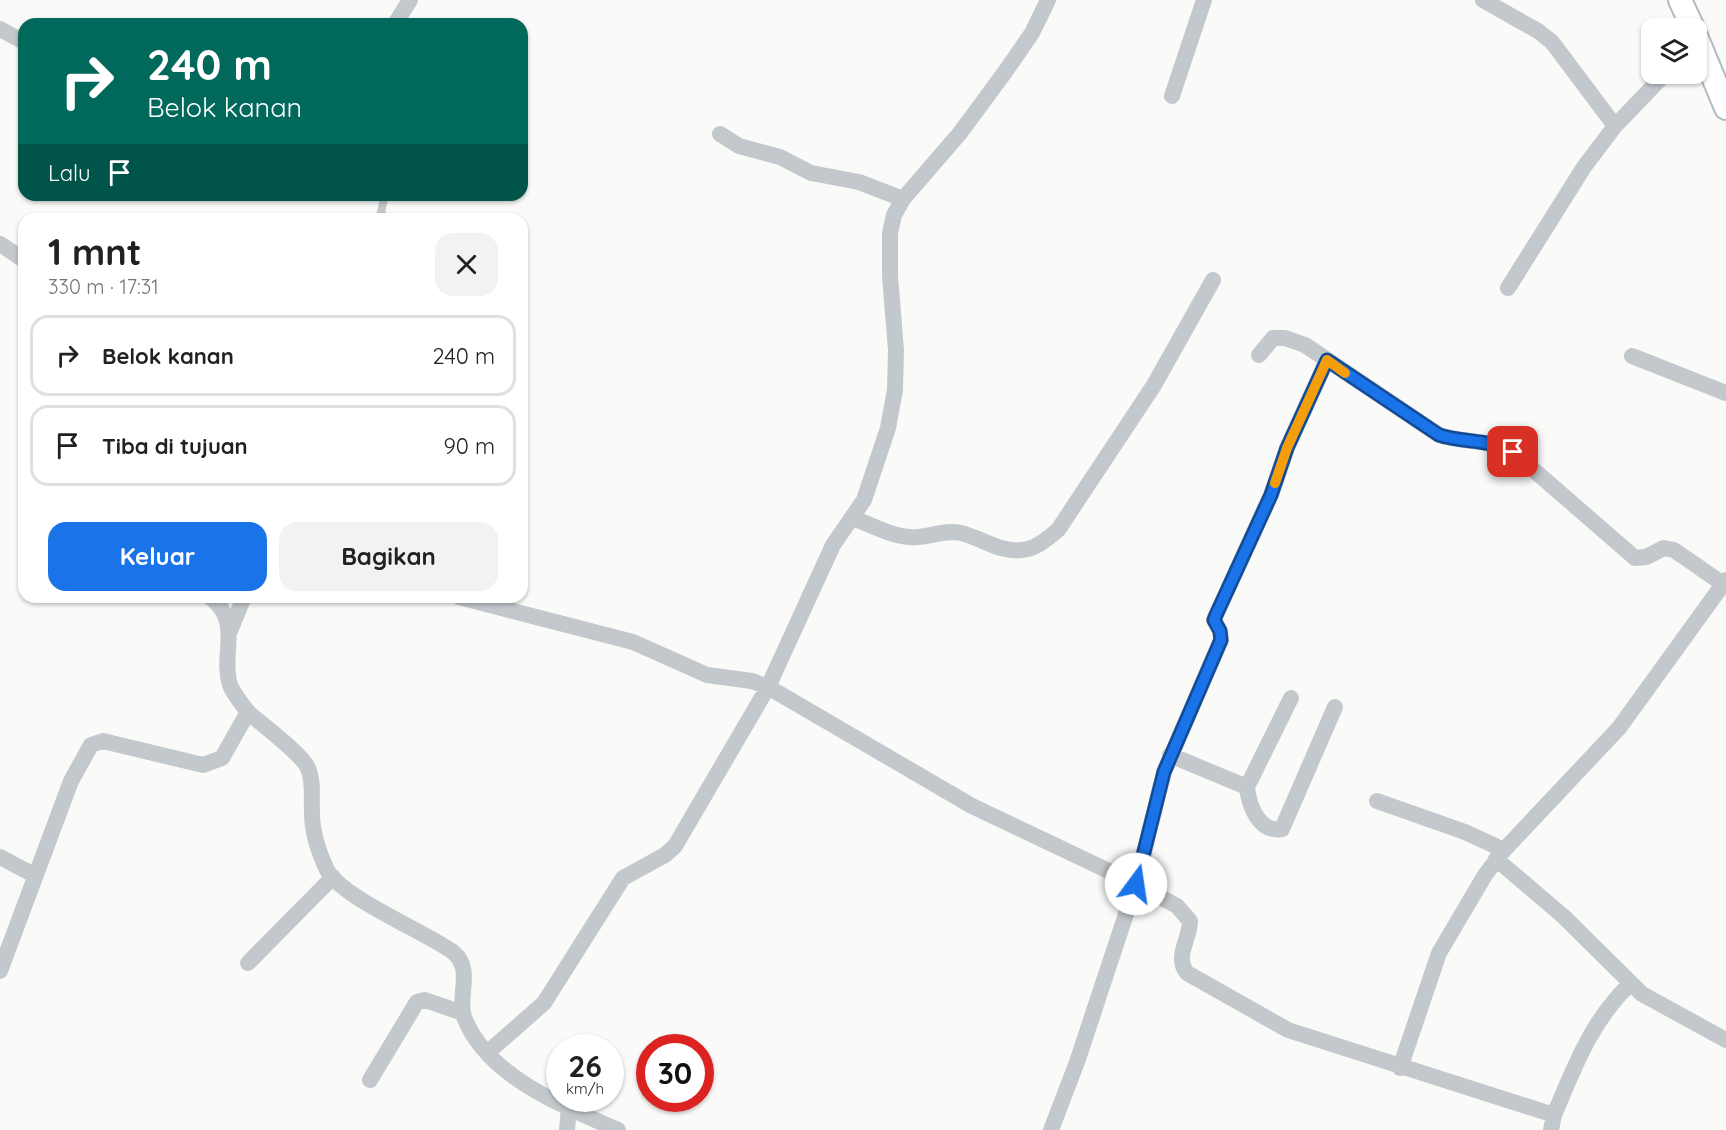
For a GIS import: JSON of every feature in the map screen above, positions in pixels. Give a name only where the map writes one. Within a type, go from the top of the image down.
[{"type":"main road","points":[[1680,0],[1688,18]]},
{"type":"main road","points":[[1707,62],[1726,108]]},
{"type":"street","points":[[399,18],[410,0]]},
{"type":"street","points":[[487,1053],[544,1003],[623,878],[665,855],[675,846],[768,687],[832,545],[854,518],[864,500],[893,411],[896,350],[890,276],[890,233],[894,215],[903,199],[973,116],[1032,33],[1048,0]]},
{"type":"street","points":[[1172,96],[1204,0]]},
{"type":"street","points":[[1483,0],[1538,31],[1552,42],[1615,126]]},
{"type":"street","points":[[0,29],[18,39]]},
{"type":"street","points":[[1508,288],[1584,167],[1615,126],[1655,84]]},
{"type":"street","points":[[720,134],[739,146],[780,157],[811,173],[859,183],[903,199]]},
{"type":"street","points":[[0,244],[18,256]]},
{"type":"street","points":[[854,518],[888,532],[911,538],[959,533],[1015,551],[1026,550],[1041,543],[1058,530],[1154,385],[1213,280]]},
{"type":"street","points":[[1259,355],[1273,338],[1285,338],[1305,345],[1439,435],[1458,441],[1492,443],[1513,452],[1635,558],[1646,557],[1657,549],[1674,550],[1725,582],[1619,728],[1500,855],[1439,953],[1400,1068]]},
{"type":"street","points":[[1632,356],[1726,393]]},
{"type":"street","points":[[1051,1130],[1077,1062],[1136,884],[1170,755],[1221,640],[1220,631],[1214,620],[1271,495],[1287,448],[1327,360]]},
{"type":"street","points":[[215,603],[224,615],[230,631],[230,685],[248,712],[307,765],[310,775],[312,816],[318,844],[328,872],[407,927],[454,953],[462,963],[464,975],[463,1013],[487,1053],[507,1071],[546,1094]]},
{"type":"street","points":[[230,631],[242,603]]},
{"type":"street","points":[[482,603],[633,642],[707,675],[752,681],[768,687],[963,802],[1136,884],[1177,906],[1187,916],[1190,928],[1181,962],[1187,973],[1288,1030],[1552,1122],[1589,1034],[1613,1000],[1630,983]]},
{"type":"street","points":[[1291,698],[1247,787],[1248,799],[1258,819],[1267,827],[1282,830],[1335,707]]},
{"type":"street","points":[[0,972],[34,875],[71,781],[91,745],[103,741],[203,765],[222,758],[248,712]]},
{"type":"street","points":[[1170,755],[1247,787]]},
{"type":"street","points":[[1377,801],[1466,832],[1500,855],[1630,983],[1661,1007],[1726,1040]]},
{"type":"street","points":[[0,857],[34,875]]},
{"type":"street","points":[[248,963],[333,877]]},
{"type":"street","points":[[370,1080],[417,1002],[425,1000],[463,1013]]},
{"type":"street","points":[[567,1130],[569,1112]]},
{"type":"street","points":[[578,1112],[618,1130]]},
{"type":"slow traffic","points":[[1275,483],[1287,448],[1327,360],[1345,373]]},
{"type":"route","points":[[1136,884],[1164,772],[1174,743],[1221,640],[1220,631],[1214,620],[1271,495],[1287,448],[1327,360],[1439,435],[1458,441],[1492,443],[1513,452]]}]
